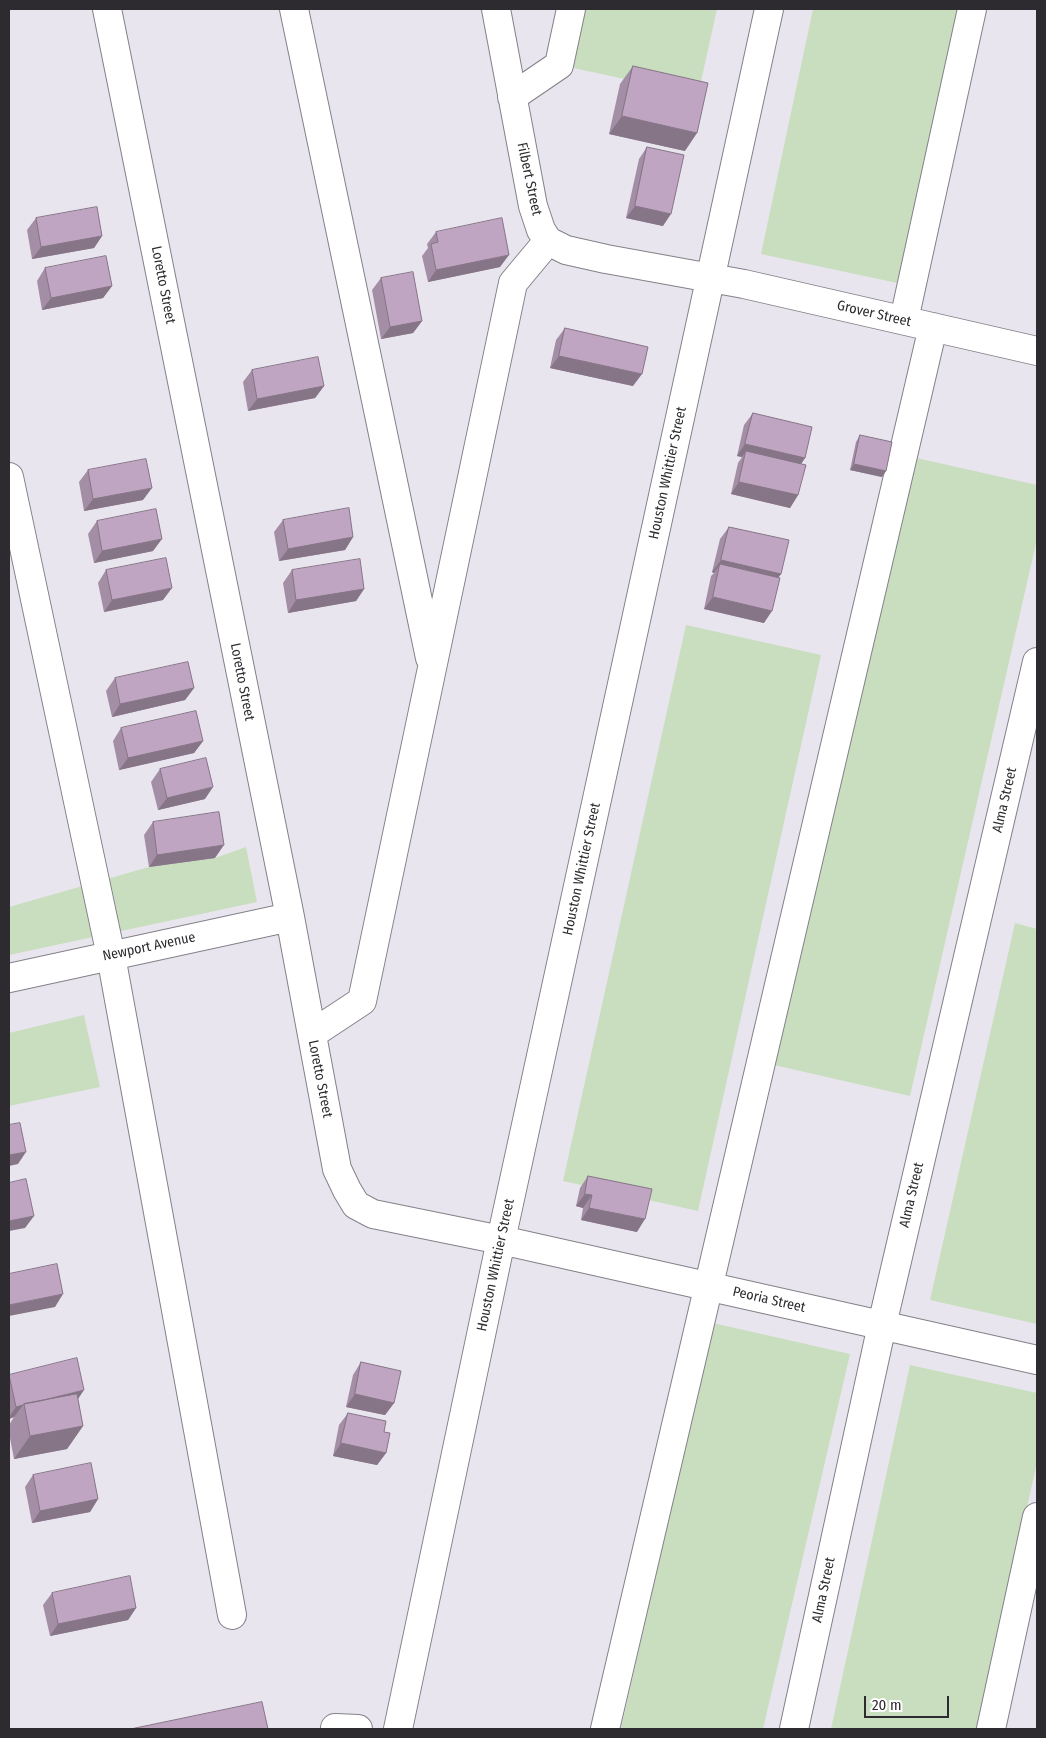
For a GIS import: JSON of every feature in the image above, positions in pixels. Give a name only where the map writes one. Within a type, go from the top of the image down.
[{"type":"street","name":"Loretto Street","points":[[107,9],[290,917],[337,1169],[356,1205],[373,1214],[501,1240]]},
{"type":"street","points":[[294,9],[432,669]]},
{"type":"street","name":"Filbert Street","points":[[496,9],[533,206],[541,230],[548,241]]},
{"type":"street","points":[[512,97],[559,66],[571,9]]},
{"type":"street","name":"Houston Whittier Street","points":[[398,1729],[501,1240],[769,9]]},
{"type":"street","points":[[904,320],[972,9]]},
{"type":"street","points":[[312,1034],[362,1001],[513,283],[548,241],[566,250],[710,278]]},
{"type":"street","name":"Grover Street","points":[[710,278],[744,284],[1037,351]]},
{"type":"street","points":[[605,1729],[932,327]]},
{"type":"street","points":[[9,477],[111,956],[232,1615]]},
{"type":"street","name":"Alma Street","points":[[794,1729],[882,1325],[1037,662]]},
{"type":"street","name":"Newport Avenue","points":[[9,978],[290,917]]},
{"type":"street","name":"Peoria Street","points":[[501,1240],[1037,1360]]},
{"type":"street","points":[[991,1729],[1037,1517]]},
{"type":"street","points":[[335,1729],[358,1729]]},
{"type":"green space","points":[[582,9],[717,9],[698,95],[569,67]]},
{"type":"green space","points":[[813,9],[961,9],[902,284],[761,254]]},
{"type":"green space","points":[[912,457],[1037,485],[1037,539],[910,1096],[774,1065]]},
{"type":"green space","points":[[686,625],[821,655],[698,1211],[563,1181]]},
{"type":"green space","points":[[246,847],[257,902],[9,955],[9,907],[149,867],[215,858]]},
{"type":"green space","points":[[1015,923],[1037,929],[1037,1324],[930,1300]]},
{"type":"green space","points":[[84,1015],[100,1087],[9,1106],[9,1033]]},
{"type":"green space","points":[[713,1323],[850,1354],[763,1729],[621,1729]]},
{"type":"green space","points":[[910,1365],[1037,1393],[1037,1462],[978,1729],[831,1729]]},
{"type":"building","points":[[633,66],[708,83],[697,133],[622,116]]},
{"type":"building","points":[[647,147],[684,155],[671,214],[635,206]]},
{"type":"building","points":[[97,207],[102,236],[41,247],[36,218]]},
{"type":"building","points":[[502,218],[509,255],[436,270],[431,244],[438,242],[436,232]]},
{"type":"building","points":[[106,256],[112,286],[51,298],[45,268]]},
{"type":"building","points":[[413,272],[422,321],[390,327],[381,278]]},
{"type":"building","points":[[565,328],[648,347],[642,374],[559,356]]},
{"type":"building","points":[[318,357],[324,386],[257,399],[252,370]]},
{"type":"building","points":[[753,413],[812,427],[805,458],[745,444]]},
{"type":"building","points":[[860,435],[892,442],[886,471],[854,464]]},
{"type":"building","points":[[746,451],[806,465],[798,495],[739,482]]},
{"type":"building","points":[[146,459],[152,488],[93,499],[88,470]]},
{"type":"building","points":[[349,508],[353,537],[288,549],[283,520]]},
{"type":"building","points":[[156,509],[162,539],[102,551],[97,521]]},
{"type":"building","points":[[729,527],[789,540],[781,574],[721,560]]},
{"type":"building","points":[[166,558],[172,588],[112,600],[106,570]]},
{"type":"building","points":[[360,559],[364,589],[296,600],[292,570]]},
{"type":"building","points":[[720,564],[780,578],[772,611],[713,597]]},
{"type":"building","points":[[188,662],[194,688],[120,704],[115,678]]},
{"type":"building","points":[[196,711],[203,741],[128,758],[121,728]]},
{"type":"building","points":[[206,758],[213,787],[167,798],[160,769]]},
{"type":"building","points":[[219,812],[224,845],[157,855],[153,822]]},
{"type":"building","points":[[20,1123],[26,1152],[9,1155],[9,1125]]},
{"type":"building","points":[[588,1176],[652,1189],[645,1219],[589,1208],[592,1195],[585,1194]]},
{"type":"building","points":[[26,1179],[34,1216],[9,1221],[9,1183]]},
{"type":"building","points":[[57,1264],[63,1294],[9,1305],[9,1274]]},
{"type":"building","points":[[77,1358],[84,1390],[16,1407],[9,1375]]},
{"type":"building","points":[[361,1362],[401,1371],[394,1403],[355,1394]]},
{"type":"building","points":[[77,1394],[83,1426],[30,1436],[24,1404]]},
{"type":"building","points":[[348,1413],[386,1421],[384,1432],[390,1433],[386,1453],[341,1443]]},
{"type":"building","points":[[91,1463],[98,1499],[40,1511],[33,1475]]},
{"type":"building","points":[[130,1576],[136,1608],[58,1624],[52,1593]]},
{"type":"building","points":[[262,1702],[268,1729],[131,1729]]}]
